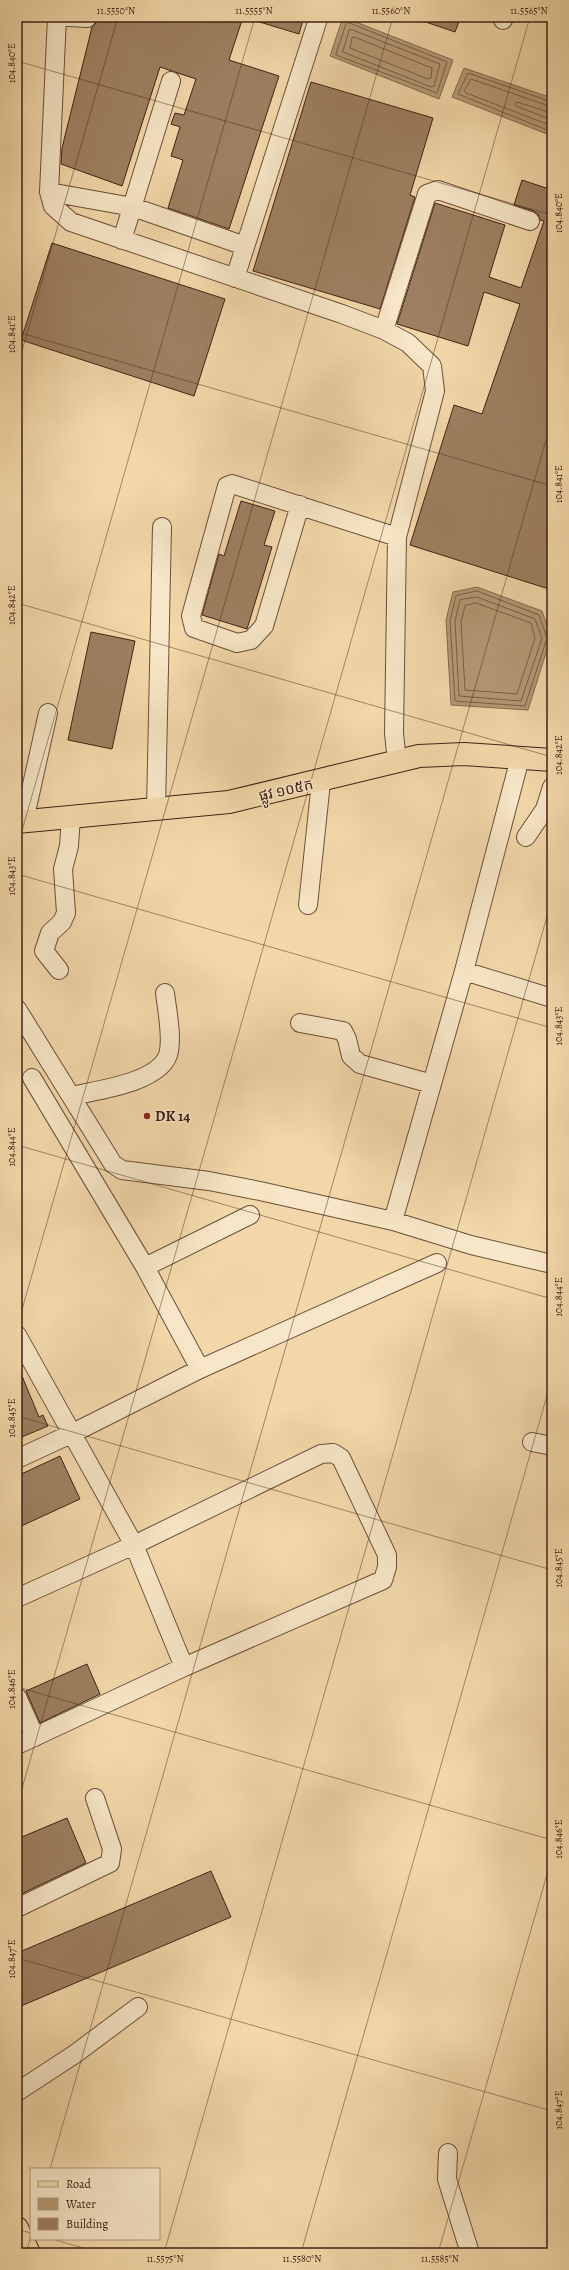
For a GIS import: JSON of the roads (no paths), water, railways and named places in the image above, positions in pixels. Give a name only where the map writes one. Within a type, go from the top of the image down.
[{"type":"main road","name":"ផ្លូវ ១០៥ក","points":[[21,821],[229,802],[321,782],[419,756],[464,754],[552,760]]},
{"type":"main road","points":[[17,2228],[28,2253]]},
{"type":"street","points":[[57,17],[49,192],[53,206],[71,222],[342,314],[384,330],[408,343],[432,366],[436,391],[397,537],[394,732],[397,762]]},
{"type":"street","points":[[69,17],[87,18]]},
{"type":"street","points":[[235,278],[318,19]]},
{"type":"street","points":[[122,240],[171,81]]},
{"type":"street","points":[[384,330],[427,194],[438,190],[530,221]]},
{"type":"street","points":[[49,192],[133,207],[245,246]]},
{"type":"street","points":[[300,505],[264,626],[251,640],[237,643],[194,628],[191,616],[227,486],[232,484],[300,505],[397,537]]},
{"type":"street","points":[[156,809],[162,527]]},
{"type":"street","points":[[21,821],[48,713]]},
{"type":"street","points":[[393,1221],[464,971],[520,758]]},
{"type":"street","points":[[308,905],[321,782]]},
{"type":"street","points":[[526,837],[545,809],[552,787]]},
{"type":"street","points":[[59,970],[44,951],[50,933],[62,922],[66,913],[63,869],[69,846],[71,817]]},
{"type":"street","points":[[464,971],[552,998]]},
{"type":"street","points":[[72,1096],[144,1078],[161,1066],[168,1055],[169,1042],[165,993]]},
{"type":"street","points":[[17,1009],[113,1164],[122,1170],[209,1181],[393,1221],[471,1245],[552,1264]]},
{"type":"street","points":[[300,1023],[342,1031],[347,1039],[350,1056],[360,1064],[432,1084]]},
{"type":"street","points":[[32,1078],[145,1267],[200,1369]]},
{"type":"street","points":[[145,1267],[250,1215]]},
{"type":"street","points":[[17,1458],[73,1433],[200,1369],[437,1264]]},
{"type":"street","points":[[17,1335],[73,1433],[134,1545],[184,1667]]},
{"type":"street","points":[[532,1442],[552,1446]]},
{"type":"street","points":[[17,1598],[134,1545],[321,1454],[333,1453],[341,1458],[386,1555],[387,1568],[383,1580],[184,1667],[17,1745]]},
{"type":"street","points":[[17,1697],[35,1737]]},
{"type":"street","points":[[17,1908],[110,1863],[112,1849],[95,1798]]},
{"type":"street","points":[[17,2092],[75,2054],[138,2007]]},
{"type":"street","points":[[448,2153],[447,2179],[470,2253]]},
{"type":"water","points":[[343,17],[453,60],[439,99],[330,56]]},
{"type":"water","points":[[464,68],[552,98],[552,136],[452,97]]},
{"type":"water","points":[[477,587],[542,611],[551,637],[528,710],[451,705],[446,620],[453,592]]},
{"type":"place","name":"DK 14","points":[[147,1116]]}]
